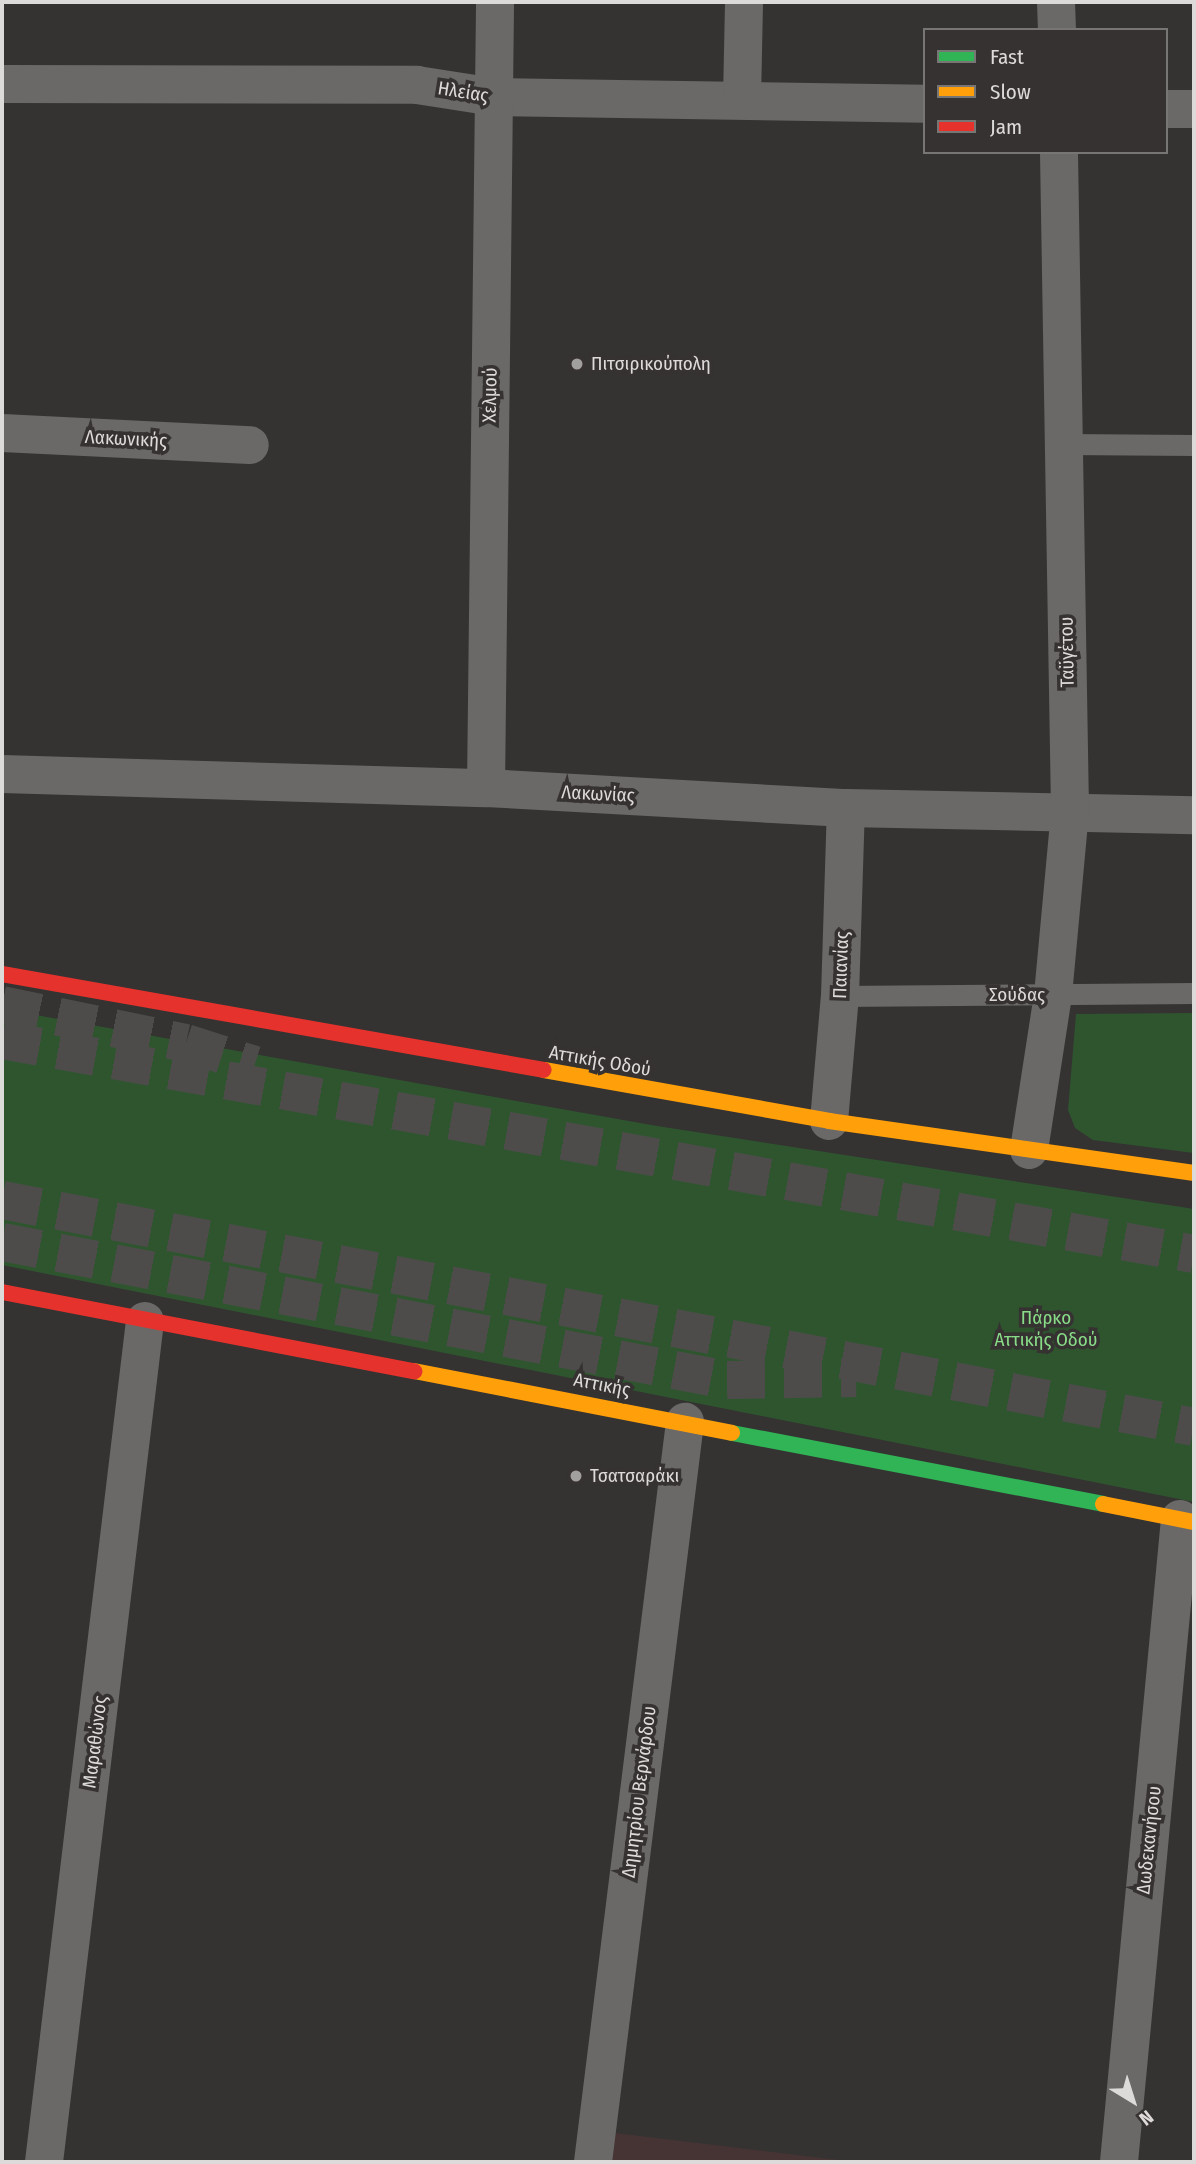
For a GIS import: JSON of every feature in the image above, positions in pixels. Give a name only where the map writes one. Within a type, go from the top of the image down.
[{"type":"main road","name":"Αττικής Οδού","points":[[2,974],[829,1121],[1194,1173]]},
{"type":"main road","name":"Αττικής","points":[[2,1292],[1187,1520]]},
{"type":"street","name":"Χελμού","points":[[486,788],[495,2]]},
{"type":"street","points":[[743,99],[744,2]]},
{"type":"street","points":[[1056,2],[1057,28]]},
{"type":"street","name":"Ηλείας","points":[[2,84],[417,85],[494,97],[923,104]]},
{"type":"street","points":[[1168,109],[1194,109]]},
{"type":"street","name":"Ταϋγέτου","points":[[1029,1150],[1053,995],[1070,810],[1059,154]]},
{"type":"street","name":"Λακωνικής","points":[[2,433],[250,445]]},
{"type":"street","name":"Λακωνίας","points":[[2,775],[486,788],[846,808],[1070,810],[1194,815]]},
{"type":"street","name":"Παιανίας","points":[[829,1121],[840,996],[846,808]]},
{"type":"street","name":"Μαραθώνος","points":[[44,2162],[145,1321]]},
{"type":"street","name":"Δημητρίου Βερνάρδου","points":[[593,2162],[685,1422]]},
{"type":"street","name":"Δωδεκανήσου","points":[[1119,2162],[1187,1520]]},
{"type":"lane","points":[[1064,444],[1194,445]]},
{"type":"lane","name":"Σούδας","points":[[840,996],[1194,993]]},
{"type":"shaded area","points":[[615,2133],[855,2162],[611,2162]]},
{"type":"green space","name":"Πάρκο Αττικής Οδού","points":[[2,1009],[657,1126],[1194,1209],[1194,1502],[2,1265]]},
{"type":"green space","points":[[1194,1013],[1194,1153],[1093,1140],[1075,1128],[1068,1110],[1076,1014]]},
{"type":"tunnel","points":[[2,1005],[186,1043],[255,1065]]},
{"type":"tunnel","points":[[2,1040],[1194,1254]]},
{"type":"tunnel","points":[[2,1200],[1194,1427]]},
{"type":"tunnel","points":[[2,1242],[727,1380],[856,1378]]},
{"type":"traffic: fast","points":[[732,1433],[1103,1504]]},
{"type":"traffic: slow","points":[[544,1070],[829,1121],[1194,1173]]},
{"type":"traffic: slow","points":[[414,1371],[732,1433]]},
{"type":"traffic: slow","points":[[1103,1504],[1194,1522]]},
{"type":"traffic: jam","points":[[2,974],[544,1070]]},
{"type":"traffic: jam","points":[[2,1292],[414,1371]]},
{"type":"place","name":"Πιτσιρικούπολη","points":[[577,364]]},
{"type":"place","name":"Τσατσαράκι","points":[[576,1476]]}]
